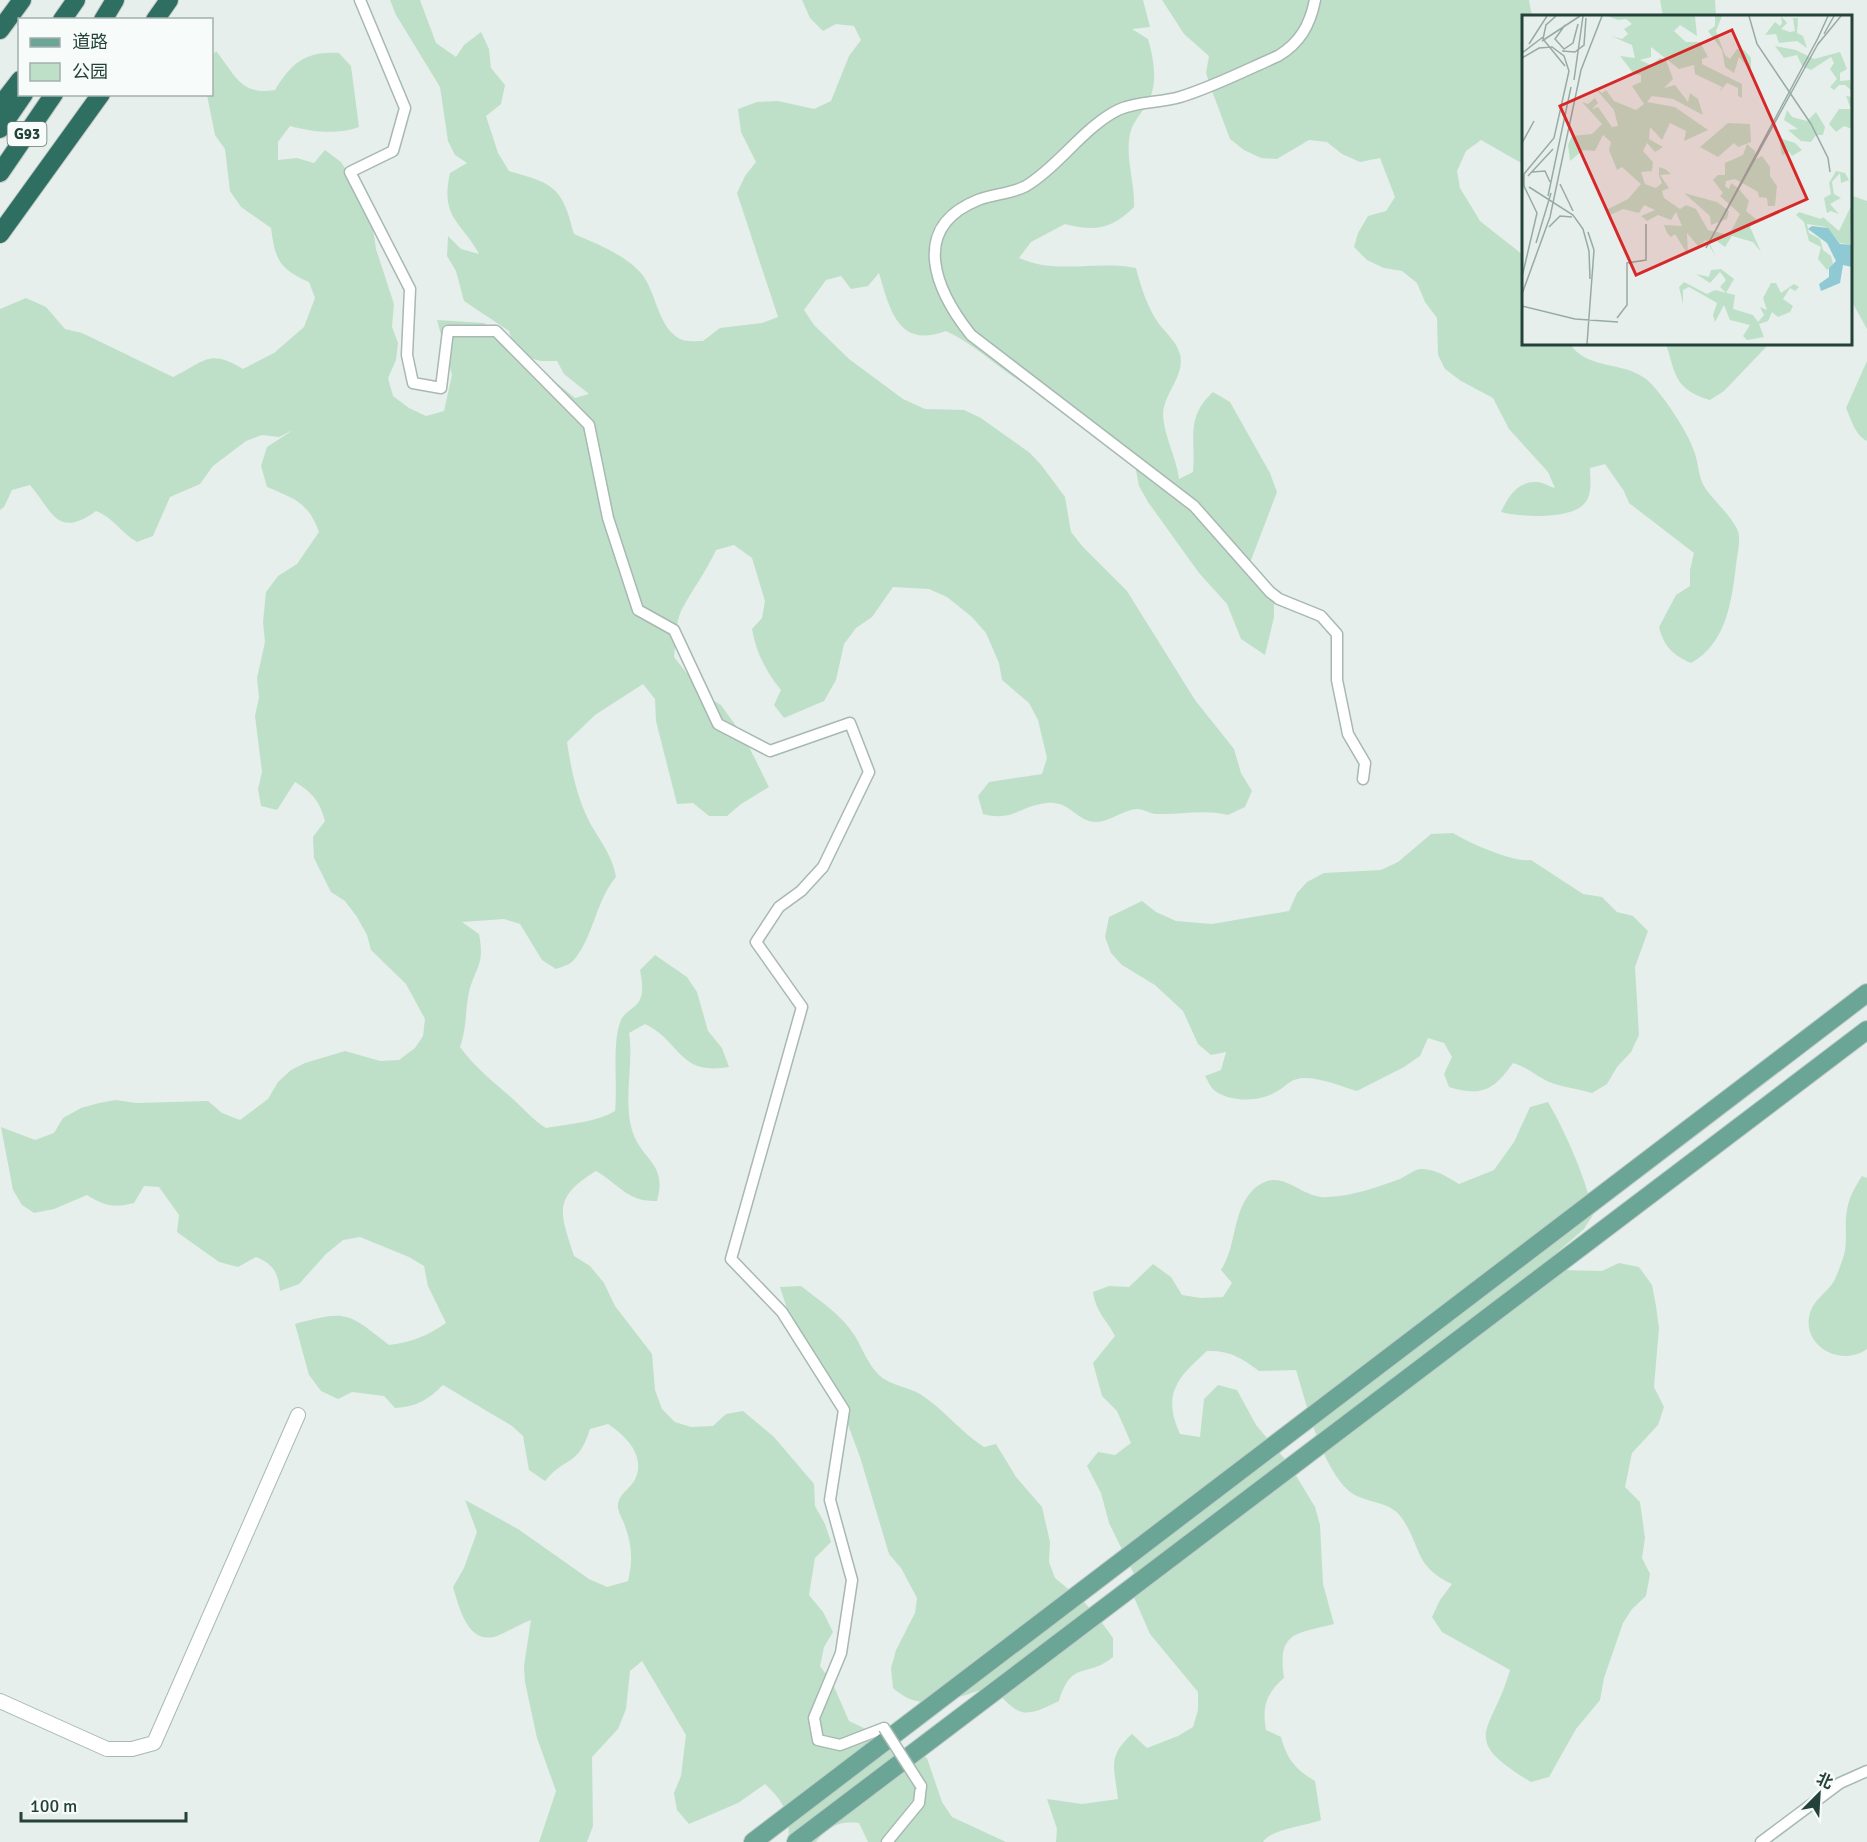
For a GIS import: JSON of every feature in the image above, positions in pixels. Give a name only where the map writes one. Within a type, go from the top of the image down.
[{"type":"highway","points":[[0,30],[22,0]]},
{"type":"highway","points":[[63,18],[76,0]]},
{"type":"highway","points":[[77,18],[90,0]]},
{"type":"highway","points":[[104,18],[115,0]]},
{"type":"highway","points":[[156,18],[169,0]]},
{"type":"highway","points":[[0,106],[18,83]]},
{"type":"highway","name":"G93","points":[[0,129],[23,96]]},
{"type":"highway","name":"G93","points":[[0,173],[53,96]]},
{"type":"highway","points":[[0,234],[100,96]]},
{"type":"main road","points":[[753,1842],[1867,993]]},
{"type":"main road","points":[[796,1842],[1867,1030]]},
{"type":"street","points":[[360,0],[405,108],[393,151],[350,172],[410,289],[407,355],[413,383],[441,388],[447,332],[496,331],[590,424],[608,518],[638,610],[674,630],[718,724],[770,751],[850,723],[869,772],[823,867],[801,891],[779,908],[756,942],[802,1007],[731,1259],[783,1312],[844,1410],[830,1500],[852,1580],[841,1653],[814,1718],[818,1740],[840,1745],[884,1728],[921,1786],[919,1803],[887,1842]]},
{"type":"street","points":[[1315,0],[1306,30],[1289,50],[1180,97],[1119,110],[1024,187],[978,199],[964,207],[940,231],[934,244],[933,261],[946,298],[971,335],[1194,506],[1270,592],[1279,599],[1315,612],[1329,623],[1337,634],[1337,680],[1348,735],[1365,763],[1364,779]]},
{"type":"street","points":[[0,1701],[107,1749],[132,1749],[154,1743],[298,1415]]},
{"type":"street","points":[[1761,1842],[1840,1783],[1867,1771]]},
{"type":"green space","points":[[390,0],[420,0],[436,43],[456,57],[464,45],[481,32],[489,49],[491,68],[505,85],[501,104],[486,116],[498,153],[509,171],[554,189],[565,206],[574,234],[617,254],[639,271],[650,287],[661,317],[672,333],[682,340],[703,341],[720,328],[762,323],[778,317],[737,193],[745,176],[756,162],[741,132],[738,109],[757,102],[778,101],[814,109],[831,101],[849,56],[861,40],[854,26],[836,24],[823,31],[810,18],[802,0],[1143,0],[1150,27],[1132,29],[1148,39],[1153,60],[1154,84],[1150,98],[1130,134],[1129,152],[1134,207],[1118,220],[1102,227],[1085,228],[1065,224],[1031,242],[1019,258],[1048,266],[1106,265],[1136,268],[1151,311],[1174,341],[1180,354],[1180,368],[1166,401],[1163,415],[1179,479],[1193,472],[1194,429],[1198,411],[1213,392],[1230,402],[1270,473],[1277,492],[1248,568],[1274,598],[1274,617],[1265,655],[1241,639],[1227,604],[1199,573],[1148,502],[1139,486],[1135,465],[1036,390],[946,331],[917,335],[907,330],[892,312],[879,273],[868,286],[851,289],[841,276],[826,280],[804,310],[814,325],[849,359],[903,399],[925,409],[964,410],[981,418],[1030,453],[1042,466],[1065,497],[1071,532],[1127,591],[1195,700],[1234,749],[1241,773],[1252,791],[1245,807],[1228,815],[1201,812],[1155,814],[1137,809],[1096,822],[1084,819],[1066,807],[1055,803],[1038,804],[1010,815],[983,814],[978,796],[989,782],[1042,774],[1047,758],[1038,720],[1029,703],[1002,680],[999,663],[986,633],[972,617],[947,597],[929,589],[893,587],[872,617],[856,628],[844,644],[836,680],[824,701],[784,718],[774,705],[781,690],[762,661],[752,629],[762,618],[765,601],[752,558],[734,545],[716,550],[681,611],[674,657],[704,695],[721,705],[744,737],[769,787],[741,804],[727,816],[709,816],[693,803],[677,804],[656,721],[655,699],[643,684],[595,715],[567,742],[580,800],[588,819],[608,853],[616,877],[603,897],[580,952],[573,961],[556,969],[542,960],[520,924],[504,919],[462,922],[479,934],[481,952],[479,965],[469,992],[460,1047],[486,1075],[546,1128],[591,1120],[615,1111],[616,1050],[619,1027],[623,1016],[641,998],[640,970],[655,955],[687,977],[697,992],[708,1031],[722,1048],[729,1067],[712,1068],[690,1062],[657,1031],[645,1024],[629,1033],[629,1118],[636,1140],[659,1178],[657,1201],[647,1201],[631,1196],[596,1171],[572,1189],[563,1207],[565,1228],[574,1256],[590,1266],[604,1283],[615,1306],[652,1354],[655,1390],[662,1409],[675,1422],[691,1427],[713,1426],[726,1414],[743,1411],[774,1437],[814,1484],[815,1506],[825,1524],[831,1542],[815,1558],[809,1595],[823,1612],[833,1632],[824,1647],[820,1666],[832,1682],[849,1721],[927,1758],[942,1802],[952,1817],[1006,1842],[868,1842],[859,1823],[852,1823],[834,1826],[816,1842],[787,1842],[789,1825],[785,1810],[777,1796],[765,1784],[738,1803],[689,1824],[677,1810],[674,1793],[681,1776],[686,1735],[642,1661],[630,1671],[626,1709],[618,1729],[592,1757],[593,1826],[587,1842],[539,1842],[556,1791],[537,1738],[525,1682],[524,1666],[531,1620],[497,1636],[487,1638],[472,1630],[466,1623],[453,1587],[464,1568],[477,1532],[465,1500],[518,1529],[589,1579],[607,1587],[628,1581],[631,1567],[630,1546],[618,1503],[634,1481],[638,1469],[636,1453],[632,1446],[608,1424],[590,1429],[581,1450],[545,1481],[529,1470],[523,1436],[512,1426],[443,1385],[421,1402],[395,1408],[384,1396],[352,1392],[338,1399],[321,1391],[309,1375],[295,1324],[326,1317],[346,1317],[355,1320],[389,1345],[419,1338],[446,1323],[428,1286],[424,1266],[409,1257],[360,1237],[343,1240],[326,1254],[299,1284],[280,1291],[274,1270],[262,1260],[256,1257],[238,1267],[219,1262],[177,1232],[179,1215],[159,1187],[144,1186],[134,1203],[127,1205],[110,1205],[87,1195],[54,1209],[34,1213],[22,1205],[13,1190],[1,1127],[35,1140],[54,1133],[63,1118],[81,1108],[116,1100],[136,1103],[208,1101],[222,1113],[240,1120],[268,1099],[278,1082],[291,1070],[305,1063],[345,1051],[380,1061],[399,1060],[415,1048],[423,1036],[425,1019],[406,984],[371,950],[367,935],[357,917],[345,901],[331,892],[314,858],[313,837],[325,821],[315,798],[295,782],[277,810],[261,806],[258,789],[262,772],[255,716],[259,697],[257,678],[265,642],[263,622],[266,592],[278,576],[297,564],[319,532],[305,508],[267,487],[261,466],[267,447],[293,430],[279,437],[262,435],[246,441],[213,466],[200,484],[170,497],[153,536],[137,542],[96,511],[72,523],[57,519],[30,485],[12,490],[4,507],[0,510],[0,309],[26,298],[46,307],[65,329],[82,333],[173,377],[200,362],[214,358],[222,359],[243,369],[274,353],[304,327],[315,298],[309,282],[291,272],[280,262],[274,248],[271,228],[241,207],[230,191],[225,149],[215,135],[207,96],[213,96],[213,56],[216,51],[234,75],[246,86],[263,91],[275,90],[294,65],[309,56],[339,53],[351,66],[359,127],[351,130],[325,132],[290,126],[278,142],[278,160],[297,158],[314,163],[325,150],[341,162],[370,209],[376,249],[394,304],[392,327],[398,343],[396,360],[388,378],[393,396],[409,408],[426,416],[444,411],[452,375],[437,320],[484,323],[515,349],[509,331],[464,301],[456,271],[447,256],[448,236],[461,249],[479,254],[450,210],[448,188],[450,173],[467,163],[455,155],[448,141],[440,87],[396,15]],"holes":[[[525,357],[541,361],[557,361],[564,374],[589,394],[575,398]]]},
{"type":"green space","points":[[1162,0],[1529,0],[1532,15],[1522,15],[1522,163],[1481,140],[1466,151],[1457,171],[1460,188],[1480,221],[1522,254],[1522,345],[1571,345],[1586,358],[1637,373],[1646,379],[1680,423],[1691,443],[1705,487],[1737,529],[1739,547],[1729,607],[1720,633],[1703,655],[1691,663],[1679,657],[1670,650],[1659,627],[1676,595],[1690,586],[1690,570],[1694,553],[1629,503],[1624,491],[1605,464],[1590,468],[1589,496],[1577,509],[1568,513],[1544,516],[1501,512],[1514,491],[1524,484],[1539,482],[1555,488],[1548,472],[1509,429],[1493,398],[1461,381],[1445,369],[1438,355],[1437,318],[1425,302],[1417,283],[1402,271],[1384,268],[1367,260],[1354,247],[1358,233],[1368,216],[1386,211],[1395,197],[1380,158],[1360,162],[1342,154],[1327,142],[1309,140],[1277,159],[1261,158],[1244,150],[1230,139],[1212,91],[1206,73],[1209,56],[1184,34]]},
{"type":"green space","points":[[1660,0],[1715,0],[1716,15],[1663,15]]},
{"type":"green space","points":[[1852,196],[1867,201],[1867,329],[1852,302]]},
{"type":"green space","points":[[1666,345],[1768,345],[1724,391],[1710,400],[1689,391],[1678,380]]},
{"type":"green space","points":[[1867,361],[1867,441],[1856,431],[1846,408]]},
{"type":"green space","points":[[1453,833],[1480,847],[1503,855],[1531,860],[1583,894],[1602,897],[1617,912],[1633,916],[1648,931],[1635,967],[1639,1035],[1631,1052],[1617,1067],[1607,1084],[1592,1093],[1549,1082],[1513,1063],[1500,1080],[1486,1089],[1470,1091],[1449,1087],[1444,1074],[1452,1057],[1444,1043],[1428,1038],[1420,1056],[1404,1067],[1357,1091],[1323,1080],[1302,1078],[1293,1080],[1274,1093],[1261,1098],[1236,1099],[1221,1095],[1214,1090],[1205,1076],[1221,1070],[1226,1052],[1211,1055],[1198,1044],[1183,1011],[1155,985],[1122,965],[1111,953],[1105,937],[1109,917],[1142,901],[1156,912],[1176,921],[1212,924],[1289,911],[1297,893],[1307,882],[1324,873],[1381,870],[1398,862],[1431,834]]},
{"type":"green space","points":[[1548,1102],[1575,1157],[1593,1215],[1584,1229],[1554,1255],[1564,1270],[1602,1271],[1619,1263],[1639,1267],[1652,1285],[1656,1306],[1659,1328],[1654,1387],[1664,1407],[1658,1425],[1632,1453],[1625,1487],[1640,1502],[1645,1538],[1642,1558],[1650,1574],[1646,1596],[1632,1609],[1623,1623],[1604,1678],[1600,1700],[1576,1729],[1549,1777],[1531,1782],[1494,1755],[1487,1744],[1486,1733],[1489,1722],[1510,1670],[1442,1632],[1432,1617],[1440,1600],[1452,1584],[1439,1577],[1424,1563],[1408,1527],[1396,1512],[1355,1495],[1339,1481],[1316,1434],[1296,1370],[1259,1371],[1235,1356],[1207,1351],[1181,1379],[1173,1397],[1172,1408],[1180,1434],[1200,1437],[1204,1399],[1218,1385],[1237,1390],[1256,1425],[1289,1464],[1315,1507],[1320,1525],[1323,1584],[1334,1624],[1300,1633],[1287,1643],[1284,1651],[1284,1678],[1269,1695],[1265,1714],[1266,1730],[1281,1737],[1293,1763],[1315,1781],[1321,1820],[1273,1834],[1263,1842],[1056,1842],[1057,1829],[1047,1799],[1082,1804],[1118,1799],[1114,1764],[1118,1750],[1124,1742],[1132,1734],[1147,1748],[1178,1736],[1193,1727],[1198,1710],[1198,1692],[1150,1634],[1133,1595],[1134,1574],[1109,1523],[1101,1493],[1087,1466],[1098,1452],[1115,1455],[1131,1443],[1117,1411],[1102,1396],[1093,1363],[1115,1336],[1099,1310],[1093,1292],[1109,1286],[1129,1287],[1153,1264],[1171,1277],[1182,1295],[1201,1298],[1223,1297],[1232,1283],[1221,1270],[1230,1249],[1242,1206],[1256,1187],[1275,1180],[1318,1197],[1328,1197],[1356,1193],[1383,1185],[1420,1169],[1436,1171],[1459,1184],[1494,1170],[1514,1142],[1530,1107]]},
{"type":"green space","points":[[1862,1176],[1867,1178],[1867,1349],[1845,1356],[1834,1354],[1816,1342],[1810,1333],[1809,1322],[1813,1306],[1834,1281],[1844,1255],[1848,1205]]},
{"type":"green space","points":[[801,1286],[843,1321],[879,1375],[893,1384],[920,1394],[984,1447],[996,1444],[1016,1477],[1042,1507],[1050,1542],[1049,1562],[1055,1578],[1084,1602],[1113,1638],[1113,1657],[1075,1674],[1069,1679],[1059,1701],[1036,1711],[1021,1712],[991,1687],[952,1699],[928,1703],[916,1701],[893,1688],[891,1668],[896,1650],[915,1613],[917,1598],[901,1568],[889,1554],[847,1422],[792,1324],[780,1287]]}]
